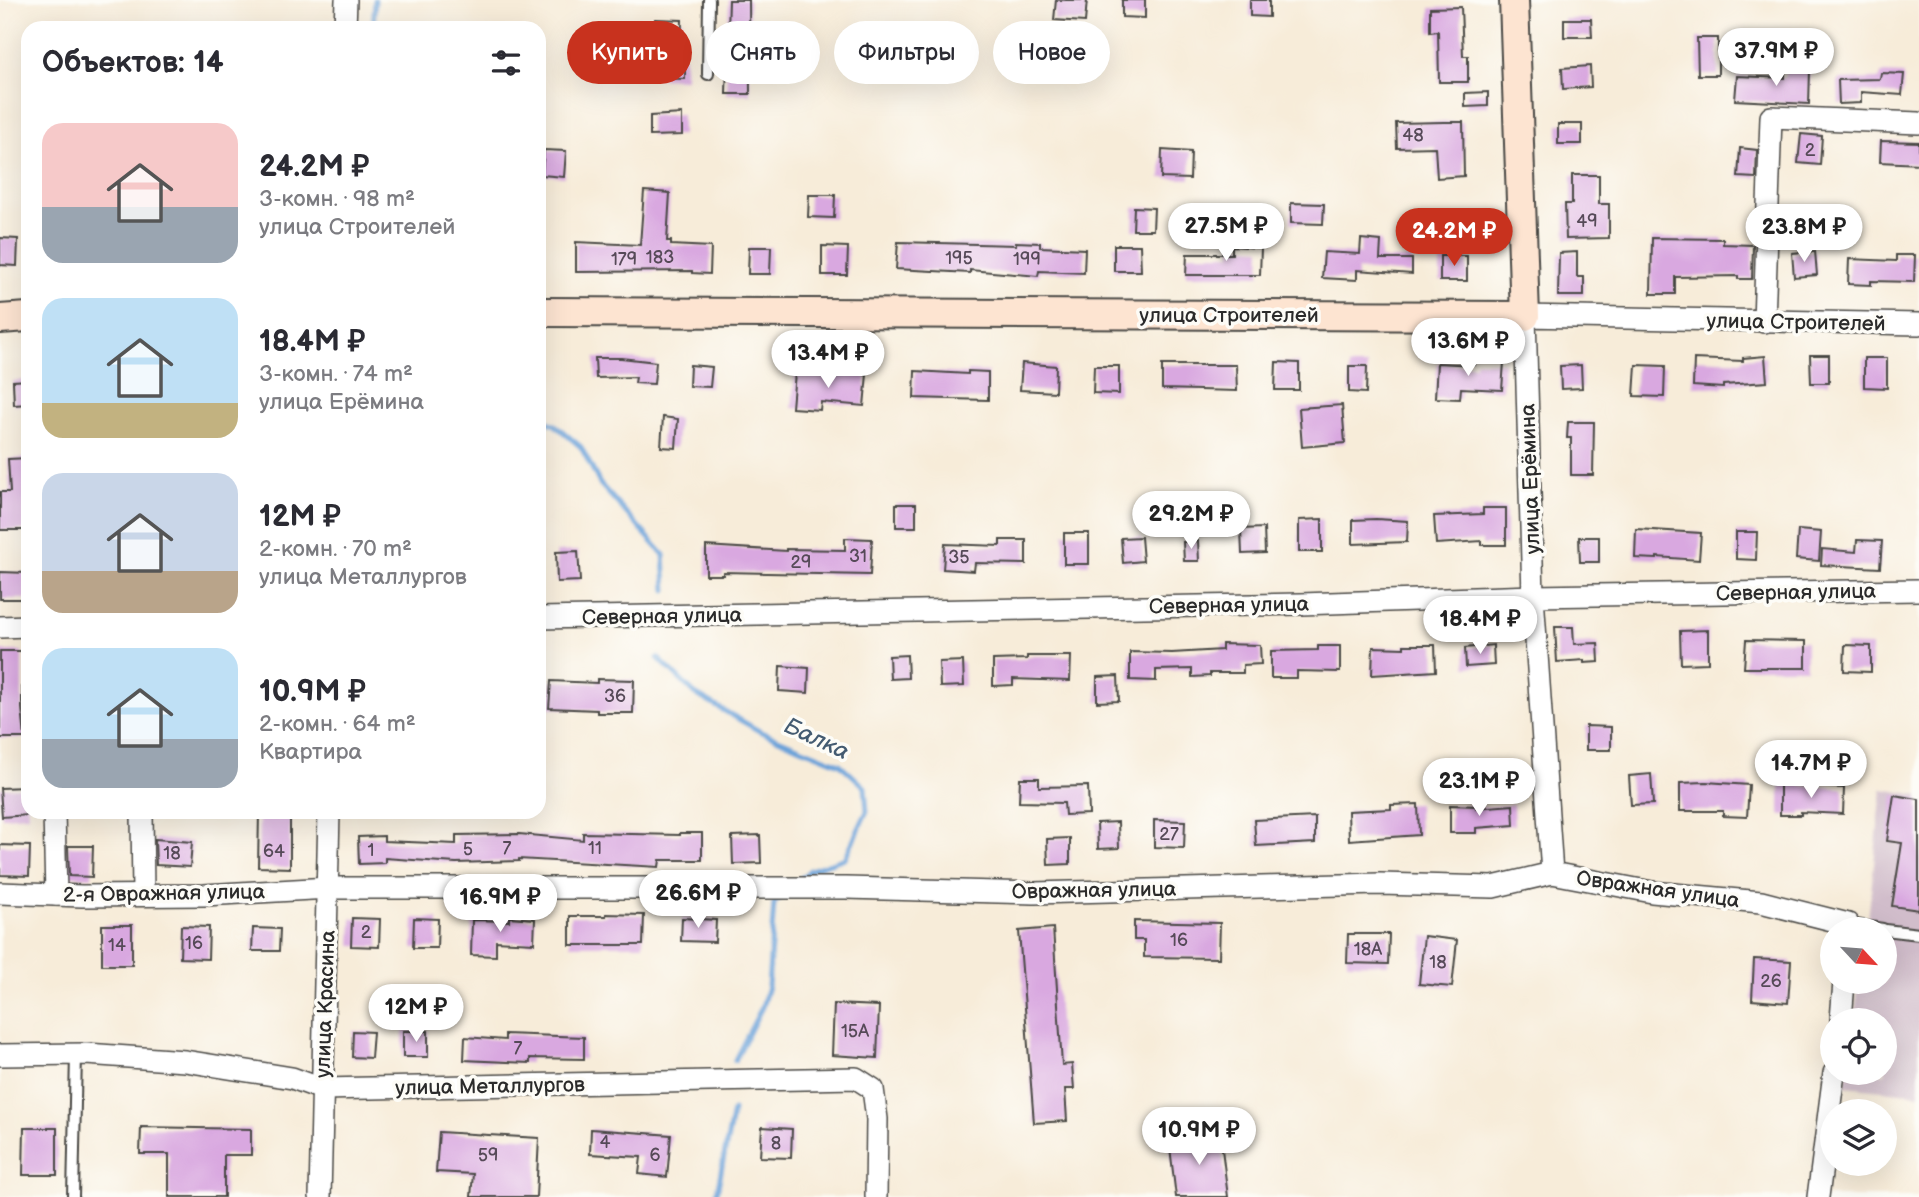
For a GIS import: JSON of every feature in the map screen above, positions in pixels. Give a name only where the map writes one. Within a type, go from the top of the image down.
[{"type":"street","points":[[345,21],[346,0]]},
{"type":"street","name":"улица Ерёмина","points":[[1514,0],[1533,596],[1552,873]]},
{"type":"street","points":[[1764,322],[1771,117],[1919,123]]},
{"type":"street","name":"улица Строителей","points":[[546,312],[1525,316],[1919,324]]},
{"type":"street","points":[[0,319],[21,318]]},
{"type":"street","name":"Северная улица","points":[[546,618],[1287,605],[1533,596],[1919,590]]},
{"type":"street","points":[[0,627],[21,626]]},
{"type":"street","points":[[54,819],[57,895]]},
{"type":"street","points":[[142,819],[143,895]]},
{"type":"street","name":"улица Красина","points":[[320,1197],[329,819]]},
{"type":"street","name":"Овражная улица","points":[[329,888],[846,888],[1034,893],[1380,884],[1493,887],[1552,873],[1652,892],[1761,902],[1820,919]]},
{"type":"street","name":"2-я Овражная улица","points":[[0,893],[204,895],[329,888]]},
{"type":"street","name":"улица Металлургов","points":[[0,1055],[76,1054],[185,1061],[292,1078],[322,1089],[856,1078],[873,1089],[877,1119],[876,1197]]},
{"type":"street","points":[[1818,1197],[1832,1085]]},
{"type":"lane","points":[[709,0],[709,21]]},
{"type":"lane","points":[[1897,931],[1919,934]]},
{"type":"lane","points":[[72,1197],[76,1054]]},
{"type":"shaded area","points":[[1882,789],[1919,795],[1919,1094],[1845,1086],[1897,1085],[1897,1008],[1856,1008],[1857,994],[1897,994],[1897,917],[1868,917]]},
{"type":"building","points":[[729,0],[749,0],[749,21],[728,21]]},
{"type":"building","points":[[1056,0],[1087,0],[1085,21],[1054,20]]},
{"type":"building","points":[[1122,0],[1145,0],[1145,18],[1122,17]]},
{"type":"building","points":[[1250,0],[1269,0],[1269,17],[1250,16]]},
{"type":"building","points":[[1461,7],[1463,56],[1468,56],[1468,82],[1439,82],[1438,31],[1430,32],[1430,8]]},
{"type":"building","points":[[655,19],[682,20],[682,21]]},
{"type":"building","points":[[1564,19],[1591,19],[1592,37],[1564,37]]},
{"type":"building","points":[[1697,38],[1718,38],[1718,75],[1698,75]]},
{"type":"building","points":[[1590,66],[1591,87],[1563,89],[1562,68]]},
{"type":"building","points":[[1785,70],[1810,70],[1809,104],[1735,100],[1737,76],[1785,78]]},
{"type":"building","points":[[1881,73],[1904,74],[1902,95],[1861,92],[1861,103],[1839,104],[1838,80],[1880,79]]},
{"type":"building","points":[[726,84],[750,84],[750,94],[726,94]]},
{"type":"building","points":[[1488,92],[1488,106],[1465,107],[1465,93]]},
{"type":"building","points":[[682,114],[682,135],[650,136],[650,116]]},
{"type":"building","points":[[1463,122],[1464,176],[1437,178],[1435,147],[1397,148],[1396,123]]},
{"type":"building","points":[[1558,124],[1582,124],[1582,144],[1558,144]]},
{"type":"building","points":[[1801,134],[1822,136],[1820,165],[1798,163]]},
{"type":"building","points":[[1881,141],[1919,142],[1919,164],[1880,162]]},
{"type":"building","points":[[1740,148],[1757,150],[1756,178],[1738,177]]},
{"type":"building","points":[[546,150],[566,151],[564,177],[546,175]]},
{"type":"building","points":[[1162,150],[1191,152],[1190,179],[1161,178]]},
{"type":"building","points":[[1572,175],[1599,175],[1599,204],[1609,204],[1609,238],[1566,239],[1565,204],[1572,204]]},
{"type":"building","points":[[644,191],[670,193],[667,241],[671,241],[671,245],[711,247],[710,274],[692,271],[576,272],[576,242],[640,245]]},
{"type":"building","points":[[809,195],[835,195],[834,218],[808,217]]},
{"type":"building","points":[[1291,203],[1324,204],[1323,224],[1291,223]]},
{"type":"building","points":[[1134,207],[1154,208],[1153,230],[1133,230]]},
{"type":"building","points":[[0,238],[18,239],[17,266],[0,265]]},
{"type":"building","points":[[1652,238],[1723,239],[1723,244],[1753,245],[1752,279],[1738,279],[1738,276],[1675,277],[1675,294],[1651,294]]},
{"type":"building","points":[[1361,239],[1381,241],[1380,259],[1412,259],[1412,274],[1357,270],[1357,280],[1322,278],[1324,252],[1360,254]]},
{"type":"building","points":[[898,242],[1016,245],[1016,242],[1040,243],[1040,247],[1085,249],[1084,273],[1039,271],[1038,276],[970,270],[970,273],[896,269]]},
{"type":"building","points":[[1114,245],[1140,245],[1141,271],[1114,271]]},
{"type":"building","points":[[822,246],[848,247],[847,275],[822,275]]},
{"type":"building","points":[[1232,246],[1261,248],[1260,275],[1186,275],[1187,254],[1232,254]]},
{"type":"building","points":[[749,247],[771,247],[770,274],[748,274]]},
{"type":"building","points":[[1815,251],[1817,275],[1794,277],[1792,253]]},
{"type":"building","points":[[1577,252],[1577,277],[1584,277],[1584,296],[1558,296],[1559,253]]},
{"type":"building","points":[[1896,255],[1915,255],[1914,282],[1871,281],[1871,285],[1848,284],[1849,259],[1896,261]]},
{"type":"building","points":[[1440,256],[1467,256],[1467,281],[1440,281]]},
{"type":"building","points":[[1810,355],[1829,355],[1829,383],[1811,383]]},
{"type":"building","points":[[1765,356],[1767,382],[1723,385],[1723,388],[1693,386],[1694,359],[1743,361],[1743,358]]},
{"type":"building","points":[[595,358],[656,362],[654,384],[635,383],[636,377],[596,378]]},
{"type":"building","points":[[1864,358],[1887,358],[1887,388],[1864,387]]},
{"type":"building","points":[[1475,361],[1504,362],[1502,390],[1461,388],[1460,399],[1435,398],[1437,363],[1475,365]]},
{"type":"building","points":[[1276,362],[1299,363],[1299,390],[1275,390]]},
{"type":"building","points":[[1022,363],[1056,366],[1055,392],[1020,390]]},
{"type":"building","points":[[690,365],[712,367],[710,387],[689,386]]},
{"type":"building","points":[[1162,365],[1236,365],[1237,391],[1162,389]]},
{"type":"building","points":[[1581,365],[1582,388],[1561,389],[1560,366]]},
{"type":"building","points":[[1636,365],[1665,366],[1664,397],[1634,396]]},
{"type":"building","points":[[1094,366],[1119,366],[1119,394],[1093,393]]},
{"type":"building","points":[[1349,366],[1367,366],[1366,393],[1349,392]]},
{"type":"building","points":[[915,371],[968,374],[968,371],[988,372],[988,400],[914,398]]},
{"type":"building","points":[[795,372],[840,376],[841,372],[867,374],[864,406],[821,402],[820,410],[792,408]]},
{"type":"building","points":[[21,380],[21,404],[14,405],[13,381]]},
{"type":"building","points":[[1342,405],[1345,443],[1302,447],[1299,408]]},
{"type":"building","points":[[663,417],[678,419],[676,448],[661,447]]},
{"type":"building","points":[[1568,422],[1594,422],[1593,475],[1571,475]]},
{"type":"building","points":[[21,458],[21,530],[0,530],[0,492],[10,492],[8,459]]},
{"type":"building","points":[[896,504],[916,504],[916,527],[896,527]]},
{"type":"building","points":[[1483,508],[1506,508],[1506,545],[1482,545],[1482,541],[1436,544],[1434,516],[1483,514]]},
{"type":"building","points":[[1322,519],[1322,552],[1299,552],[1299,520]]},
{"type":"building","points":[[1353,520],[1408,521],[1407,542],[1353,544]]},
{"type":"building","points":[[1264,528],[1265,553],[1242,554],[1241,529]]},
{"type":"building","points":[[1636,529],[1701,533],[1699,560],[1635,558]]},
{"type":"building","points":[[1798,530],[1821,532],[1819,561],[1796,559]]},
{"type":"building","points":[[1736,532],[1757,532],[1756,560],[1736,559]]},
{"type":"building","points":[[1064,533],[1089,533],[1089,564],[1064,564]]},
{"type":"building","points":[[1141,537],[1143,561],[1123,563],[1121,538]]},
{"type":"building","points":[[1579,537],[1599,537],[1599,562],[1580,562]]},
{"type":"building","points":[[845,538],[872,539],[870,575],[723,572],[723,575],[706,575],[706,546],[786,551],[845,550]]},
{"type":"building","points":[[1000,540],[1026,540],[1026,564],[975,563],[974,571],[943,569],[945,544],[1000,546]]},
{"type":"building","points":[[1857,540],[1882,541],[1880,568],[1821,565],[1822,549],[1856,552]]},
{"type":"building","points":[[1198,541],[1199,561],[1184,561],[1183,542]]},
{"type":"building","points":[[578,551],[580,581],[557,582],[556,552]]},
{"type":"building","points":[[0,572],[21,573],[21,599],[0,599]]},
{"type":"building","points":[[1555,627],[1573,627],[1574,644],[1598,643],[1599,662],[1557,662]]},
{"type":"building","points":[[1708,630],[1708,663],[1681,664],[1680,631]]},
{"type":"building","points":[[1746,640],[1806,641],[1806,668],[1744,668]]},
{"type":"building","points":[[1222,644],[1260,645],[1261,664],[1243,665],[1243,673],[1210,673],[1210,676],[1192,677],[1192,669],[1156,670],[1156,681],[1130,680],[1130,652],[1222,650]]},
{"type":"building","points":[[1404,645],[1435,645],[1436,671],[1372,675],[1373,647],[1404,648]]},
{"type":"building","points":[[1493,645],[1494,665],[1466,667],[1465,648]]},
{"type":"building","points":[[1845,645],[1871,646],[1871,672],[1844,671]]},
{"type":"building","points":[[1318,646],[1340,646],[1340,672],[1297,671],[1297,678],[1271,678],[1271,651],[1318,650]]},
{"type":"building","points":[[0,651],[21,651],[21,738],[0,738]]},
{"type":"building","points":[[907,655],[908,678],[890,679],[889,656]]},
{"type":"building","points":[[1027,656],[1071,656],[1070,681],[1013,679],[1013,685],[993,686],[993,660],[1027,659]]},
{"type":"building","points":[[963,661],[964,686],[940,687],[939,662]]},
{"type":"building","points":[[780,666],[809,668],[808,693],[779,691]]},
{"type":"building","points":[[1118,676],[1119,701],[1097,702],[1097,677]]},
{"type":"building","points":[[597,679],[634,680],[633,713],[597,713],[597,710],[549,708],[551,681],[597,683]]},
{"type":"building","points":[[1586,726],[1611,727],[1611,750],[1586,750]]},
{"type":"building","points":[[1651,774],[1653,804],[1631,805],[1629,776]]},
{"type":"building","points":[[1020,778],[1039,778],[1039,787],[1088,786],[1089,814],[1065,815],[1064,803],[1019,802]]},
{"type":"building","points":[[1680,783],[1749,785],[1747,817],[1723,816],[1723,811],[1680,811]]},
{"type":"building","points":[[1780,785],[1844,788],[1843,814],[1801,812],[1801,815],[1780,815]]},
{"type":"building","points":[[21,787],[21,816],[2,817],[0,788]]},
{"type":"building","points":[[1894,795],[1919,799],[1919,910],[1892,906],[1902,843],[1887,841]]},
{"type":"building","points":[[1418,804],[1419,835],[1349,840],[1348,811],[1391,809],[1391,805]]},
{"type":"building","points":[[1450,805],[1476,808],[1513,805],[1514,825],[1476,828],[1476,833],[1450,833]]},
{"type":"building","points":[[1315,817],[1315,843],[1256,846],[1254,820]]},
{"type":"building","points":[[259,819],[290,819],[290,868],[258,867]]},
{"type":"building","points":[[1154,820],[1185,821],[1184,848],[1154,847]]},
{"type":"building","points":[[1118,822],[1119,848],[1098,849],[1097,823]]},
{"type":"building","points":[[583,833],[702,833],[702,860],[660,860],[659,867],[519,859],[456,863],[385,858],[385,863],[359,864],[358,837],[384,836],[384,841],[456,844],[456,835],[519,834],[583,840]]},
{"type":"building","points":[[760,835],[761,863],[733,864],[732,836]]},
{"type":"building","points":[[1070,838],[1070,864],[1048,865],[1047,839]]},
{"type":"building","points":[[155,839],[192,842],[190,867],[156,865]]},
{"type":"building","points":[[0,845],[30,846],[29,876],[0,875]]},
{"type":"building","points":[[68,846],[93,846],[92,877],[69,876]]},
{"type":"building","points":[[644,915],[643,945],[570,945],[570,916]]},
{"type":"building","points":[[509,917],[535,919],[534,943],[496,941],[496,956],[471,955],[472,920],[509,921]]},
{"type":"building","points":[[352,918],[380,919],[379,947],[351,946]]},
{"type":"building","points":[[414,918],[438,919],[437,948],[413,948]]},
{"type":"building","points":[[682,918],[716,920],[715,942],[681,941]]},
{"type":"building","points":[[1134,921],[1220,923],[1219,958],[1144,957],[1144,940],[1134,940]]},
{"type":"building","points":[[102,925],[132,925],[132,965],[102,965]]},
{"type":"building","points":[[181,926],[209,927],[208,959],[180,958]]},
{"type":"building","points":[[253,928],[280,929],[279,951],[252,951]]},
{"type":"building","points":[[1053,928],[1062,1065],[1072,1064],[1074,1089],[1065,1089],[1067,1121],[1034,1123],[1019,931]]},
{"type":"building","points":[[1348,934],[1389,934],[1388,964],[1347,963]]},
{"type":"building","points":[[1424,936],[1457,940],[1452,987],[1419,984]]},
{"type":"building","points":[[1754,959],[1791,961],[1788,1003],[1752,1000]]},
{"type":"building","points":[[834,1004],[879,1006],[877,1058],[832,1055]]},
{"type":"building","points":[[353,1031],[373,1032],[371,1058],[352,1057]]},
{"type":"building","points":[[403,1031],[428,1031],[428,1057],[403,1057]]},
{"type":"building","points":[[505,1034],[584,1037],[584,1059],[530,1058],[530,1063],[464,1060],[465,1037],[505,1040]]},
{"type":"building","points":[[141,1127],[251,1129],[251,1155],[224,1155],[224,1197],[169,1197],[169,1154],[140,1154]]},
{"type":"building","points":[[762,1127],[792,1129],[791,1158],[760,1157]]},
{"type":"building","points":[[24,1128],[57,1128],[57,1175],[23,1175]]},
{"type":"building","points":[[591,1129],[671,1135],[667,1177],[639,1174],[641,1157],[590,1154]]},
{"type":"building","points":[[439,1132],[539,1138],[536,1197],[471,1197],[473,1174],[436,1172]]},
{"type":"building","points":[[1220,1133],[1228,1197],[1176,1197],[1169,1139]]},
{"type":"waterway","name":"Балка","points":[[374,21],[375,0]]},
{"type":"waterway","name":"Балка","points":[[546,421],[555,425],[581,447],[600,484],[664,555],[666,590]]},
{"type":"waterway","name":"Балка","points":[[658,658],[695,694],[761,732],[840,764],[865,787],[867,811],[845,858],[810,870],[797,882]]},
{"type":"waterway","name":"Балка","points":[[735,1060],[762,1007],[768,986],[774,903],[782,896]]},
{"type":"waterway","name":"Балка","points":[[716,1197],[733,1111]]}]
